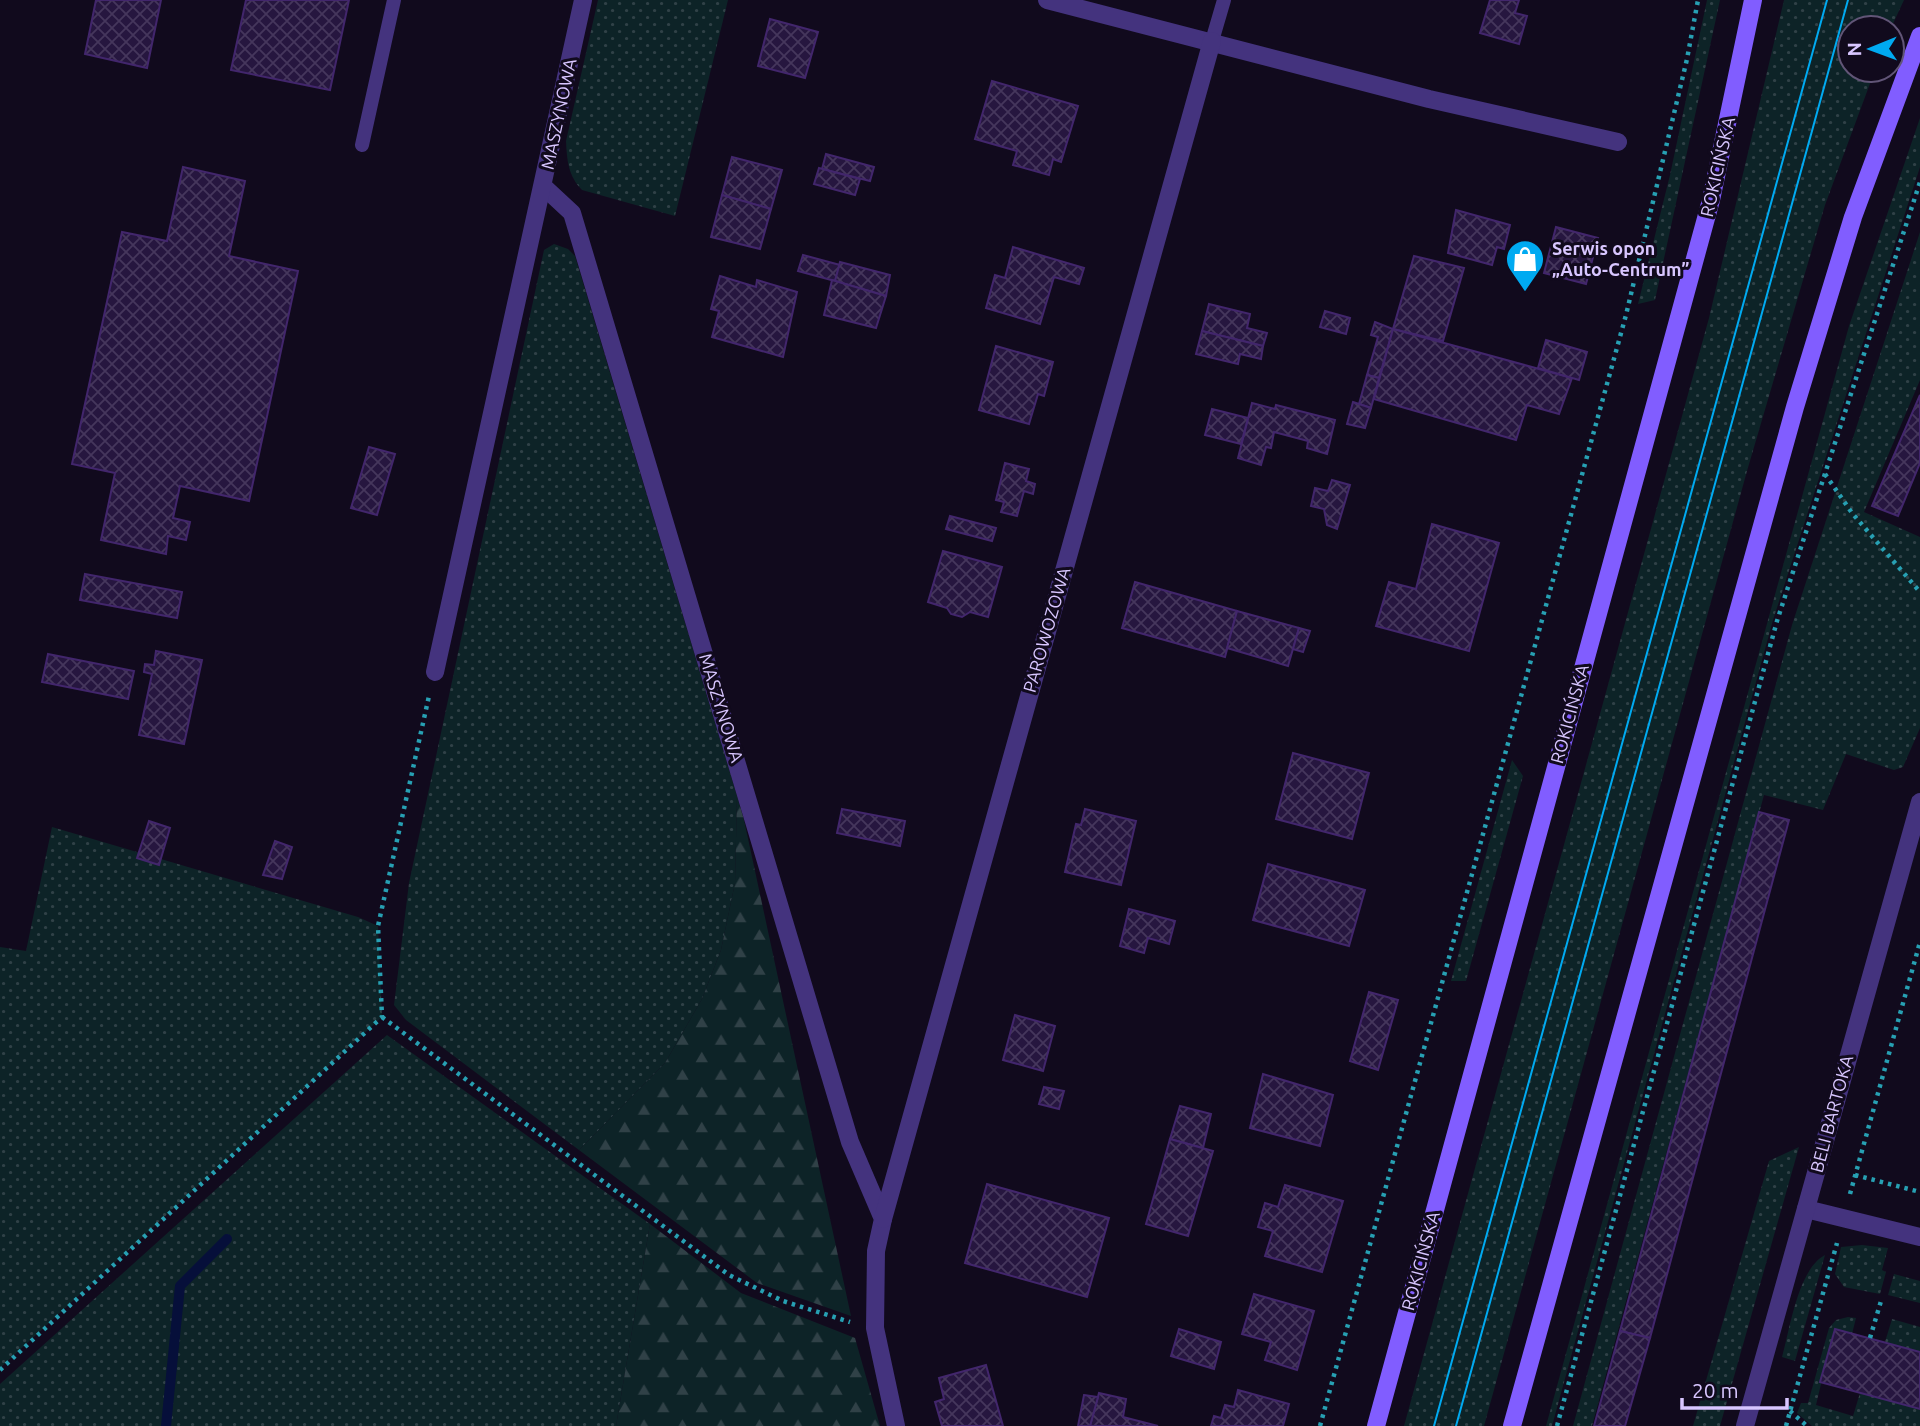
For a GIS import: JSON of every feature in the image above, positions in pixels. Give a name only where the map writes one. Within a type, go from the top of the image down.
[{"type":"main road","name":"ROKICIŃSKA","points":[[1376,1426],[1711,200],[1754,0]]},
{"type":"main road","points":[[1512,1426],[1794,407],[1853,217],[1920,36]]},
{"type":"street","name":"MASZYNOWA","points":[[583,0],[544,187],[572,213],[850,1142],[883,1219]]},
{"type":"street","points":[[1047,0],[1417,96],[1618,142]]},
{"type":"street","name":"PAROWOZOWA","points":[[883,1219],[1212,41]]},
{"type":"street","points":[[435,672],[544,187]]},
{"type":"street","name":"BELI BARTOKA","points":[[1745,1426],[1920,802]]},
{"type":"street","points":[[1806,1209],[1920,1237]]},
{"type":"street","points":[[883,1219],[876,1251],[874,1328],[896,1426]]},
{"type":"lane","points":[[362,145],[394,0]]},
{"type":"lane","points":[[1212,41],[1224,0]]},
{"type":"path","points":[[1320,1426],[1626,315],[1687,59],[1698,0]]},
{"type":"path","points":[[1558,1426],[1777,621],[1920,182]]},
{"type":"path","points":[[1825,474],[1853,513],[1920,592]]},
{"type":"path","points":[[0,1370],[382,1017],[378,926],[435,672]]},
{"type":"path","points":[[1786,1426],[1920,942]]},
{"type":"path","points":[[382,1017],[729,1275],[783,1301],[874,1328]]},
{"type":"path","points":[[1855,1175],[1920,1192]]},
{"type":"path","points":[[1870,1338],[1881,1301]]},
{"type":"path","points":[[1790,1412],[1807,1426]]},
{"type":"green space","points":[[598,0],[728,0],[675,216],[582,190],[571,173],[566,141]]},
{"type":"green space","points":[[1707,0],[1720,0],[1655,300],[1638,304],[1670,175]]},
{"type":"green space","points":[[1784,0],[1904,0],[1898,14],[1836,14],[1836,84],[1870,84],[1825,205],[1747,471],[1484,1426],[1404,1426],[1709,318]]},
{"type":"green space","points":[[1920,118],[1920,167],[1773,620],[1552,1426],[1546,1426],[1849,326]]},
{"type":"green space","points":[[1920,232],[1920,380],[1864,512],[1920,537],[1920,728],[1903,767],[1894,770],[1846,754],[1823,810],[1764,795],[1592,1426],[1573,1426],[1792,625]]},
{"type":"green space","points":[[554,244],[568,249],[575,256],[737,796],[735,883],[721,950],[702,999],[665,1063],[579,1150],[406,1020],[394,1005],[409,883],[544,250]]},
{"type":"green space","points":[[1512,760],[1523,776],[1466,981],[1451,981]]},
{"type":"green space","points":[[737,796],[851,1316],[757,1283],[579,1150],[665,1063],[702,999],[721,950],[735,883]]},
{"type":"green space","points":[[52,827],[358,917],[378,926],[382,1017],[0,1368],[0,947],[26,951]]},
{"type":"green space","points":[[387,1035],[650,1224],[616,1426],[0,1426],[0,1384]]},
{"type":"green space","points":[[1799,1147],[1720,1426],[1693,1426],[1769,1161]]},
{"type":"green space","points":[[650,1224],[741,1293],[855,1338],[880,1426],[616,1426]]},
{"type":"green space","points":[[1862,1245],[1888,1248],[1882,1270],[1886,1272],[1880,1294],[1844,1287],[1835,1274],[1841,1247]]},
{"type":"green space","points":[[1825,1255],[1795,1361],[1782,1357],[1802,1286],[1816,1262]]},
{"type":"green space","points":[[1894,1274],[1920,1281],[1920,1303],[1888,1295]]},
{"type":"green space","points":[[1856,1318],[1852,1334],[1834,1329],[1816,1405],[1853,1416],[1860,1393],[1920,1409],[1920,1426],[1812,1426],[1797,1413],[1801,1403],[1808,1403],[1829,1328],[1836,1320]]},
{"type":"green space","points":[[1892,1319],[1920,1327],[1920,1352],[1885,1342]]},
{"type":"building","points":[[96,0],[161,0],[147,68],[85,54]]},
{"type":"building","points":[[246,0],[349,0],[330,90],[231,70]]},
{"type":"building","points":[[1490,0],[1519,0],[1515,13],[1527,16],[1519,44],[1480,33]]},
{"type":"building","points":[[770,19],[818,32],[805,78],[758,66]]},
{"type":"building","points":[[992,81],[1078,106],[1061,162],[1053,159],[1049,175],[1013,165],[1017,151],[975,139]]},
{"type":"building","points":[[826,154],[874,167],[870,181],[822,169]]},
{"type":"building","points":[[732,157],[782,170],[771,209],[722,195]]},
{"type":"building","points":[[183,167],[245,181],[229,256],[298,271],[249,501],[180,486],[173,518],[190,522],[186,540],[168,536],[166,554],[101,540],[115,473],[72,464],[122,232],[167,241]]},
{"type":"building","points":[[819,168],[860,179],[855,195],[814,184]]},
{"type":"building","points":[[722,195],[771,209],[760,249],[711,237]]},
{"type":"building","points":[[1456,210],[1510,225],[1504,249],[1497,247],[1492,265],[1448,253]]},
{"type":"building","points":[[1556,227],[1598,238],[1586,284],[1544,273]]},
{"type":"building","points":[[1013,247],[1084,268],[1079,284],[1054,277],[1040,324],[986,308],[995,275],[1005,278]]},
{"type":"building","points":[[803,255],[840,265],[835,281],[798,271]]},
{"type":"building","points":[[1414,256],[1464,268],[1443,341],[1393,329]]},
{"type":"building","points":[[840,262],[890,275],[886,296],[835,281]]},
{"type":"building","points":[[720,276],[756,287],[757,280],[797,292],[783,357],[712,337],[719,311],[711,309]]},
{"type":"building","points":[[832,280],[886,296],[876,328],[824,315]]},
{"type":"building","points":[[1209,304],[1250,314],[1247,328],[1267,333],[1263,346],[1202,331]]},
{"type":"building","points":[[1325,311],[1350,318],[1346,334],[1320,327]]},
{"type":"building","points":[[1375,322],[1393,329],[1379,378],[1367,375],[1378,337],[1371,335]]},
{"type":"building","points":[[1393,329],[1572,378],[1559,414],[1527,405],[1516,440],[1374,399]]},
{"type":"building","points":[[1202,331],[1263,346],[1261,359],[1240,354],[1238,364],[1196,354]]},
{"type":"building","points":[[1546,340],[1587,352],[1579,380],[1538,368]]},
{"type":"building","points":[[996,346],[1053,362],[1044,396],[1038,394],[1029,424],[979,410]]},
{"type":"building","points":[[1367,375],[1379,378],[1371,408],[1359,404]]},
{"type":"building","points":[[1920,395],[1920,463],[1898,516],[1872,506]]},
{"type":"building","points":[[1353,402],[1371,408],[1365,428],[1347,424]]},
{"type":"building","points":[[1252,403],[1275,409],[1276,405],[1335,420],[1327,454],[1307,448],[1308,441],[1274,432],[1271,448],[1266,447],[1261,465],[1238,458]]},
{"type":"building","points":[[1212,409],[1248,418],[1241,444],[1205,435]]},
{"type":"building","points":[[369,447],[395,454],[377,515],[351,508]]},
{"type":"building","points":[[1005,463],[1029,469],[1026,481],[1035,484],[1033,494],[1024,491],[1017,516],[1001,512],[1004,502],[996,500]]},
{"type":"building","points":[[1332,480],[1350,485],[1337,529],[1327,525],[1324,509],[1311,506],[1315,488],[1328,491]]},
{"type":"building","points":[[950,516],[996,528],[992,541],[946,529]]},
{"type":"building","points":[[1432,524],[1499,543],[1469,651],[1376,626],[1389,582],[1416,589]]},
{"type":"building","points":[[943,551],[1002,567],[988,617],[970,612],[962,617],[951,614],[947,608],[928,602]]},
{"type":"building","points":[[85,574],[182,592],[177,618],[80,600]]},
{"type":"building","points":[[1135,582],[1237,611],[1225,657],[1122,628]]},
{"type":"building","points":[[1237,611],[1299,628],[1288,666],[1227,648]]},
{"type":"building","points":[[1299,628],[1310,631],[1303,652],[1293,649]]},
{"type":"building","points":[[156,651],[202,660],[184,744],[139,735],[152,674],[144,672],[145,664],[154,665]]},
{"type":"building","points":[[48,654],[134,671],[128,699],[42,682]]},
{"type":"building","points":[[1293,753],[1369,773],[1352,839],[1276,819]]},
{"type":"building","points":[[842,809],[905,821],[900,846],[837,833]]},
{"type":"building","points":[[1085,809],[1136,821],[1121,885],[1065,872],[1076,824],[1081,825]]},
{"type":"building","points":[[1759,812],[1789,820],[1650,1338],[1620,1331]]},
{"type":"building","points":[[149,821],[170,828],[159,865],[137,858]]},
{"type":"building","points":[[275,841],[292,847],[282,879],[263,875]]},
{"type":"building","points":[[1268,864],[1365,890],[1349,946],[1253,920]]},
{"type":"building","points":[[1129,909],[1175,921],[1169,944],[1148,938],[1144,953],[1120,946]]},
{"type":"building","points":[[1369,992],[1398,1000],[1378,1070],[1350,1061]]},
{"type":"building","points":[[1015,1015],[1055,1026],[1043,1071],[1003,1060]]},
{"type":"building","points":[[1263,1074],[1333,1095],[1320,1146],[1250,1128]]},
{"type":"building","points":[[1044,1087],[1064,1091],[1059,1109],[1039,1104]]},
{"type":"building","points":[[1180,1106],[1211,1114],[1203,1148],[1170,1139]]},
{"type":"building","points":[[1170,1139],[1213,1151],[1188,1236],[1146,1224]]},
{"type":"building","points":[[987,1184],[1109,1218],[1087,1297],[965,1263]]},
{"type":"building","points":[[1285,1185],[1343,1201],[1322,1272],[1265,1256],[1273,1231],[1258,1227],[1265,1203],[1278,1207]]},
{"type":"building","points":[[1254,1294],[1314,1311],[1297,1370],[1265,1360],[1271,1342],[1242,1334]]},
{"type":"building","points":[[1179,1329],[1221,1342],[1214,1369],[1171,1356]]},
{"type":"building","points":[[1835,1329],[1920,1352],[1920,1409],[1820,1382]]},
{"type":"building","points":[[1620,1331],[1650,1338],[1625,1426],[1594,1426]]},
{"type":"building","points":[[986,1365],[1003,1426],[942,1426],[935,1402],[944,1399],[939,1378]]},
{"type":"building","points":[[1238,1390],[1289,1404],[1283,1426],[1211,1426],[1214,1416],[1221,1418],[1225,1405],[1234,1407]]},
{"type":"building","points":[[1099,1393],[1126,1399],[1123,1417],[1158,1426],[1090,1426]]},
{"type":"building","points":[[1084,1395],[1098,1397],[1090,1426],[1078,1426]]},
{"type":"waterway","points":[[166,1426],[180,1286],[227,1239]]},
{"type":"tram line","points":[[1434,1426],[1827,0]]},
{"type":"tram line","points":[[1456,1426],[1848,0]]},
{"type":"place","name":"Serwis opon „Auto-Centrum”","points":[[1525,293]]}]
